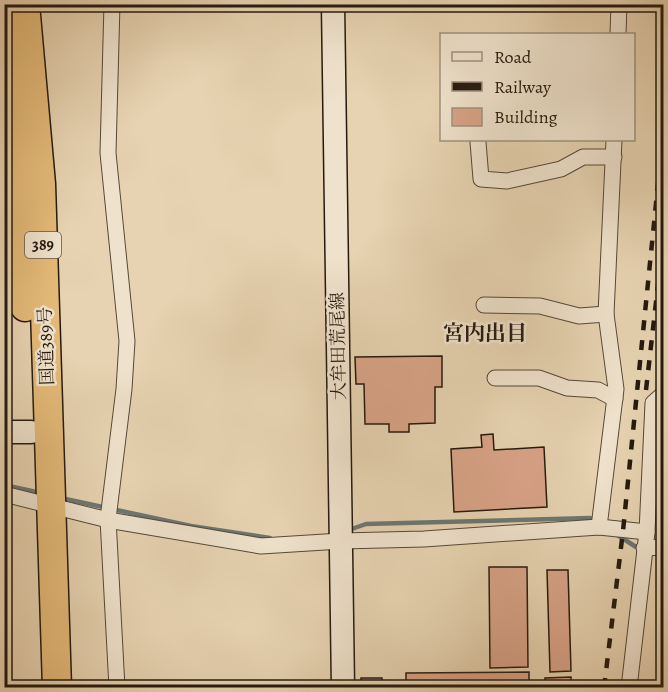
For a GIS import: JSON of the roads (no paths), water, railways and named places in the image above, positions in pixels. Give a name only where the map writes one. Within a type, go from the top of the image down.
[{"type":"highway","name":"国道389号","points":[[25,4],[41,184],[43,496],[38,687]]},
{"type":"highway","name":"国道389号","points":[[4,7],[20,183],[18,425],[43,496],[57,687]]},
{"type":"main road","name":"大牟田荒尾線","points":[[333,4],[343,687]]},
{"type":"street","points":[[112,4],[108,153],[127,341],[124,389],[108,519],[117,687]]},
{"type":"street","points":[[618,33],[619,4]]},
{"type":"street","points":[[599,527],[616,389],[606,314],[614,141]]},
{"type":"street","points":[[478,142],[481,179],[507,182],[561,169],[583,157],[614,157]]},
{"type":"street","points":[[484,305],[540,306],[579,316],[606,314]]},
{"type":"street","points":[[495,378],[539,378],[567,388],[598,390],[615,399]]},
{"type":"street","points":[[629,687],[645,540],[654,403],[663,396]]},
{"type":"street","points":[[4,494],[43,496],[108,519],[261,546],[424,539],[599,527],[663,547]]},
{"type":"waterway","points":[[4,485],[41,493]]},
{"type":"waterway","points":[[61,498],[191,526],[270,538]]},
{"type":"waterway","points":[[346,531],[366,524],[590,518],[597,522]]},
{"type":"waterway","points":[[616,534],[636,547],[640,546]]},
{"type":"railway","points":[[604,688],[623,531],[664,124]]},
{"type":"railway","points":[[646,390],[664,232]]},
{"type":"district","name":"宮内出目","points":[[485,333]]}]
